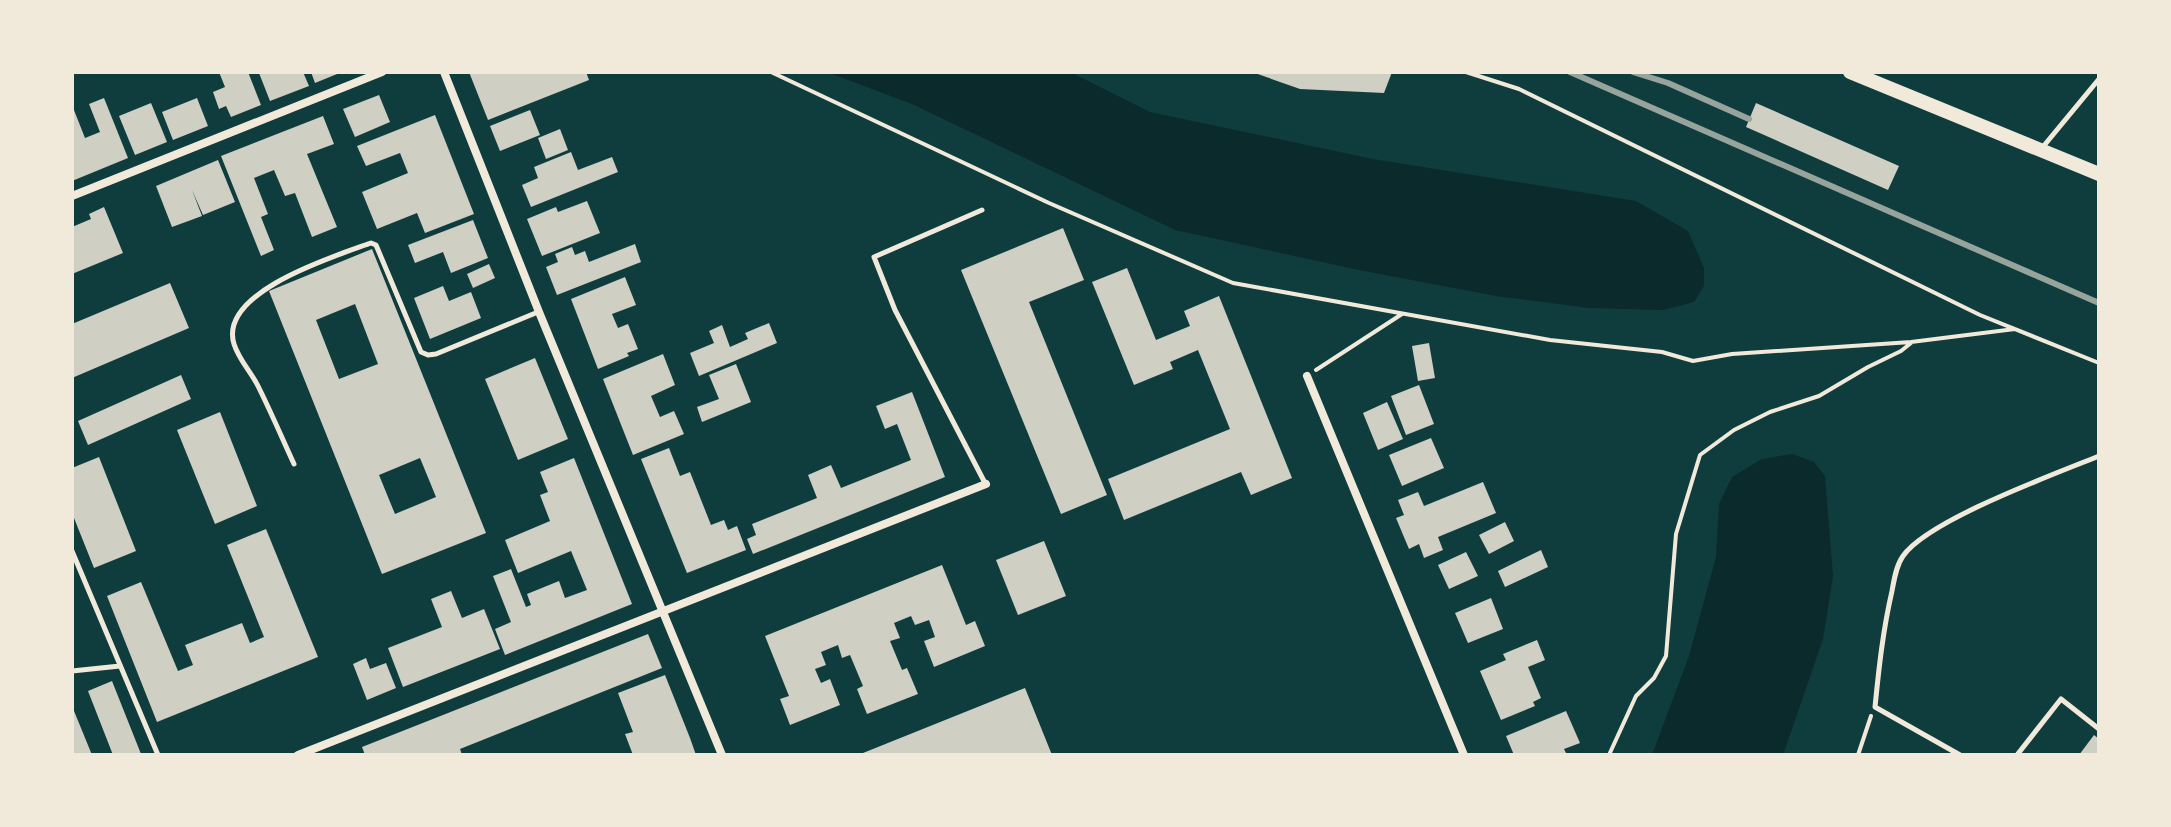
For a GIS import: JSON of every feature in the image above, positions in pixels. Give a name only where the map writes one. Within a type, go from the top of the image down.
[{"type":"street","points":[[72,196],[382,72]]},
{"type":"street","points":[[444,72],[539,312],[722,755]]},
{"type":"street","points":[[1850,72],[2099,174]]},
{"type":"street","points":[[1307,376],[1464,755]]},
{"type":"street","points":[[298,755],[986,484]]},
{"type":"street","points":[[324,744],[328,755]]},
{"type":"lane","points":[[2041,148],[2099,79]]},
{"type":"lane","points":[[982,210],[874,257],[895,310],[986,484]]},
{"type":"lane","points":[[294,464],[256,382],[233,342],[233,327],[246,304],[261,289],[371,243],[376,245],[421,352],[428,355],[539,312]]},
{"type":"lane","points":[[1960,755],[1875,707],[1882,633],[1902,556],[1918,540],[1940,527],[2024,486],[2099,456]]},
{"type":"lane","points":[[72,551],[158,755]]},
{"type":"lane","points":[[72,671],[120,666]]},
{"type":"lane","points":[[2017,755],[2061,699],[2099,729]]},
{"type":"path","points":[[771,72],[1049,203],[1233,283],[1550,340],[1662,352],[1693,361],[1732,354],[1911,342],[2015,329]]},
{"type":"path","points":[[1466,72],[1519,89],[1881,268],[2099,363]]},
{"type":"path","points":[[2006,72],[2016,72]]},
{"type":"path","points":[[1307,376],[1404,313]]},
{"type":"path","points":[[1609,755],[1636,696],[1654,678],[1666,656],[1676,534],[1700,455],[1734,430],[1770,412],[1819,396],[1901,351],[1911,342]]},
{"type":"path","points":[[1858,755],[1875,707]]},
{"type":"water","points":[[827,72],[1070,72],[1150,112],[1373,159],[1636,201],[1688,231],[1704,268],[1704,286],[1694,302],[1663,310],[1589,308],[1496,296],[1175,230],[912,104]]},
{"type":"water","points":[[1792,454],[1814,462],[1825,476],[1833,576],[1823,639],[1783,755],[1652,755],[1689,656],[1716,557],[1719,504],[1732,477],[1762,459]]},
{"type":"building","points":[[219,72],[248,72],[261,105],[231,117],[226,106],[219,109],[213,92],[225,87]]},
{"type":"building","points":[[303,72],[309,86],[270,101],[259,73]]},
{"type":"building","points":[[311,72],[342,72],[315,83]]},
{"type":"building","points":[[469,72],[586,72],[589,80],[488,120]]},
{"type":"building","points":[[1252,72],[1392,72],[1384,93],[1300,89]]},
{"type":"building","points":[[379,95],[390,122],[355,137],[343,109]]},
{"type":"building","points":[[104,98],[128,158],[72,181],[72,105],[85,138],[100,132],[89,104]]},
{"type":"building","points":[[197,98],[208,126],[173,140],[162,112]]},
{"type":"building","points":[[151,103],[167,142],[135,155],[119,116]]},
{"type":"building","points":[[1756,103],[1899,166],[1888,190],[1746,127]]},
{"type":"building","points":[[530,110],[540,135],[500,151],[490,126]]},
{"type":"building","points":[[435,115],[474,214],[425,233],[417,213],[377,229],[362,192],[408,173],[400,153],[366,166],[357,146]]},
{"type":"building","points":[[323,116],[334,144],[307,154],[337,227],[312,237],[295,193],[285,196],[274,170],[254,178],[268,214],[261,217],[274,250],[261,256],[221,156]]},
{"type":"building","points":[[560,129],[568,150],[546,159],[538,138]]},
{"type":"building","points":[[571,152],[578,170],[612,157],[618,172],[531,207],[522,185],[538,178],[534,167]]},
{"type":"building","points":[[218,160],[235,202],[203,215],[192,190],[202,216],[172,227],[156,186]]},
{"type":"building","points":[[587,201],[600,233],[542,256],[527,219],[556,207],[558,212]]},
{"type":"building","points":[[104,207],[123,253],[72,274],[72,227],[91,219],[89,214]]},
{"type":"building","points":[[473,220],[488,258],[451,273],[443,252],[415,263],[408,245]]},
{"type":"building","points":[[1063,228],[1084,280],[1029,302],[1107,495],[1061,514],[961,270]]},
{"type":"building","points":[[635,244],[641,262],[557,295],[546,267],[558,262],[555,254],[572,247],[575,255],[585,251],[589,262]]},
{"type":"building","points":[[372,249],[486,533],[382,574],[269,291]],"holes":[[[355,304],[378,364],[339,379],[316,320]],[[420,458],[436,497],[395,514],[379,475]]]},
{"type":"building","points":[[489,264],[495,278],[473,288],[467,274]]},
{"type":"building","points":[[1127,268],[1156,340],[1190,326],[1184,311],[1219,296],[1292,478],[1251,495],[1241,472],[1124,520],[1108,479],[1230,429],[1198,350],[1170,362],[1173,369],[1134,385],[1092,282]]},
{"type":"building","points":[[625,277],[636,305],[612,314],[618,328],[628,324],[638,349],[598,369],[571,299]]},
{"type":"building","points":[[170,283],[189,328],[72,378],[72,324]]},
{"type":"building","points":[[443,286],[449,301],[471,292],[481,318],[430,339],[414,298]]},
{"type":"building","points":[[769,323],[777,343],[699,376],[690,353],[714,343],[709,331],[722,325],[730,347],[748,339],[745,333]]},
{"type":"building","points":[[1429,343],[1435,378],[1418,381],[1412,346]]},
{"type":"building","points":[[663,354],[675,385],[651,396],[660,417],[674,411],[684,434],[633,455],[603,379]]},
{"type":"building","points":[[535,358],[568,439],[518,460],[485,379]]},
{"type":"building","points":[[736,364],[751,402],[702,422],[697,407],[719,399],[709,375]]},
{"type":"building","points":[[181,375],[191,399],[88,445],[78,421]]},
{"type":"building","points":[[1419,385],[1434,424],[1406,435],[1391,396]]},
{"type":"building","points":[[912,392],[945,477],[753,554],[747,539],[756,535],[752,524],[817,498],[808,475],[831,465],[841,488],[911,460],[897,424],[885,429],[876,406]]},
{"type":"building","points":[[1387,402],[1403,439],[1378,450],[1363,413]]},
{"type":"building","points":[[220,412],[257,506],[215,524],[177,430]]},
{"type":"building","points":[[1431,438],[1444,468],[1402,486],[1389,455]]},
{"type":"building","points":[[669,448],[680,476],[690,472],[711,525],[724,520],[728,530],[737,526],[746,550],[687,573],[641,459]]},
{"type":"building","points":[[99,457],[136,551],[94,568],[72,513],[72,468]]},
{"type":"building","points":[[574,458],[632,604],[505,655],[495,629],[511,622],[493,576],[511,569],[526,607],[531,605],[527,594],[559,581],[565,598],[587,590],[571,551],[518,573],[505,540],[550,521],[540,495],[548,492],[540,472]]},
{"type":"building","points":[[1483,482],[1496,513],[1438,537],[1443,550],[1424,558],[1419,544],[1409,549],[1396,518],[1404,515],[1398,500],[1418,492],[1424,506]]},
{"type":"building","points":[[1505,522],[1514,541],[1489,554],[1479,535]]},
{"type":"building","points":[[266,529],[318,657],[157,722],[107,596],[141,582],[178,671],[193,665],[185,645],[242,623],[250,643],[264,637],[227,545]]},
{"type":"building","points":[[1044,541],[1066,596],[1018,615],[996,560]]},
{"type":"building","points":[[1541,550],[1548,567],[1505,587],[1498,571]]},
{"type":"building","points":[[1466,552],[1478,576],[1449,589],[1438,565]]},
{"type":"building","points":[[942,565],[966,625],[975,621],[985,646],[934,667],[924,641],[935,637],[929,620],[915,625],[911,616],[894,623],[900,638],[890,641],[902,670],[907,668],[918,694],[867,714],[857,689],[863,686],[850,655],[842,658],[838,645],[821,652],[826,665],[815,669],[821,683],[830,679],[840,705],[790,725],[780,699],[789,696],[765,636]]},
{"type":"building","points":[[451,591],[462,618],[484,609],[500,649],[403,687],[388,648],[442,627],[431,599]]},
{"type":"building","points":[[1491,598],[1503,629],[1468,643],[1455,613]]},
{"type":"building","points":[[648,634],[662,668],[460,749],[462,755],[365,755],[362,747]]},
{"type":"building","points":[[1537,640],[1545,660],[1528,667],[1541,698],[1533,702],[1535,706],[1501,720],[1480,671],[1506,660],[1503,654]]},
{"type":"building","points":[[366,658],[370,669],[386,663],[396,688],[367,700],[353,664]]},
{"type":"building","points":[[665,675],[696,755],[633,755],[625,734],[633,732],[618,693]]},
{"type":"building","points":[[112,681],[139,755],[113,755],[88,691]]},
{"type":"building","points":[[1025,688],[1052,755],[858,755]]},
{"type":"building","points":[[72,706],[92,755],[72,755]]},
{"type":"building","points":[[1566,711],[1580,743],[1564,749],[1567,755],[1514,755],[1506,736]]},
{"type":"building","points":[[2094,735],[2099,739],[2099,755],[2079,755]]},
{"type":"railway","points":[[1570,72],[2099,303]]},
{"type":"railway","points":[[1633,72],[1668,83],[1749,119]]}]
